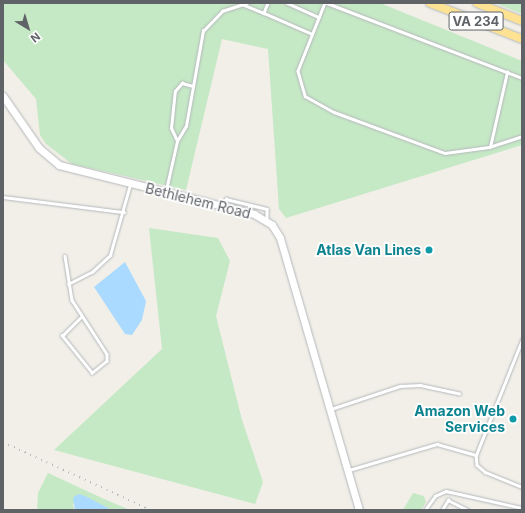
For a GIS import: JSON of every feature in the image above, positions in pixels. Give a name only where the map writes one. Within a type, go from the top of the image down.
[{"type":"highway","name":"VA 234","points":[[430,3],[522,39]]},
{"type":"highway","name":"VA 234","points":[[477,3],[522,21]]},
{"type":"street","name":"Bethlehem Road","points":[[3,96],[52,161],[67,169],[222,206],[267,220],[280,238],[359,510]]},
{"type":"lane","points":[[165,193],[178,141],[186,126],[203,31],[222,11],[247,3]]},
{"type":"lane","points":[[264,13],[268,3]]},
{"type":"lane","points":[[287,3],[319,17]]},
{"type":"lane","points":[[522,78],[326,3],[298,71],[305,96],[348,118],[445,153],[489,147],[522,136]]},
{"type":"lane","points":[[243,5],[312,34]]},
{"type":"lane","points":[[489,147],[507,72]]},
{"type":"lane","points":[[178,141],[171,128],[176,90],[182,84],[192,86]]},
{"type":"lane","points":[[68,284],[92,272],[110,255],[124,212],[130,185]]},
{"type":"lane","points":[[3,197],[124,212]]},
{"type":"lane","points":[[65,256],[68,284],[81,317],[107,354],[107,361],[92,374],[62,336],[81,317]]},
{"type":"lane","points":[[522,340],[476,455],[477,465],[484,472],[522,487]]},
{"type":"lane","points":[[330,409],[404,386],[431,386],[459,393]]},
{"type":"lane","points":[[348,471],[437,444],[476,455]]},
{"type":"lane","points":[[425,510],[435,496],[446,492],[522,508]]},
{"type":"lane","points":[[442,510],[448,500],[468,510]]},
{"type":"green space","points":[[3,3],[380,3],[522,61],[522,145],[286,218],[279,209],[268,49],[222,39],[186,190],[72,164],[46,144],[40,135],[36,99],[3,60]]},
{"type":"green space","points":[[495,3],[522,3],[522,14]]},
{"type":"green space","points":[[149,228],[218,238],[230,261],[216,316],[242,420],[263,482],[255,504],[54,450],[162,349]]},
{"type":"green space","points":[[48,473],[130,510],[112,510],[78,494],[73,505],[75,510],[37,510],[38,493]]},
{"type":"green space","points":[[413,493],[424,496],[426,502],[421,510],[403,510]]},
{"type":"water","points":[[125,262],[146,301],[142,320],[132,335],[125,334],[94,287]]},
{"type":"water","points":[[78,494],[112,510],[75,510],[73,498]]},
{"type":"railway","points":[[3,442],[151,510]]},
{"type":"place","name":"Atlas Van Lines","points":[[429,250]]},
{"type":"place","name":"Amazon Web Services","points":[[513,419]]}]
